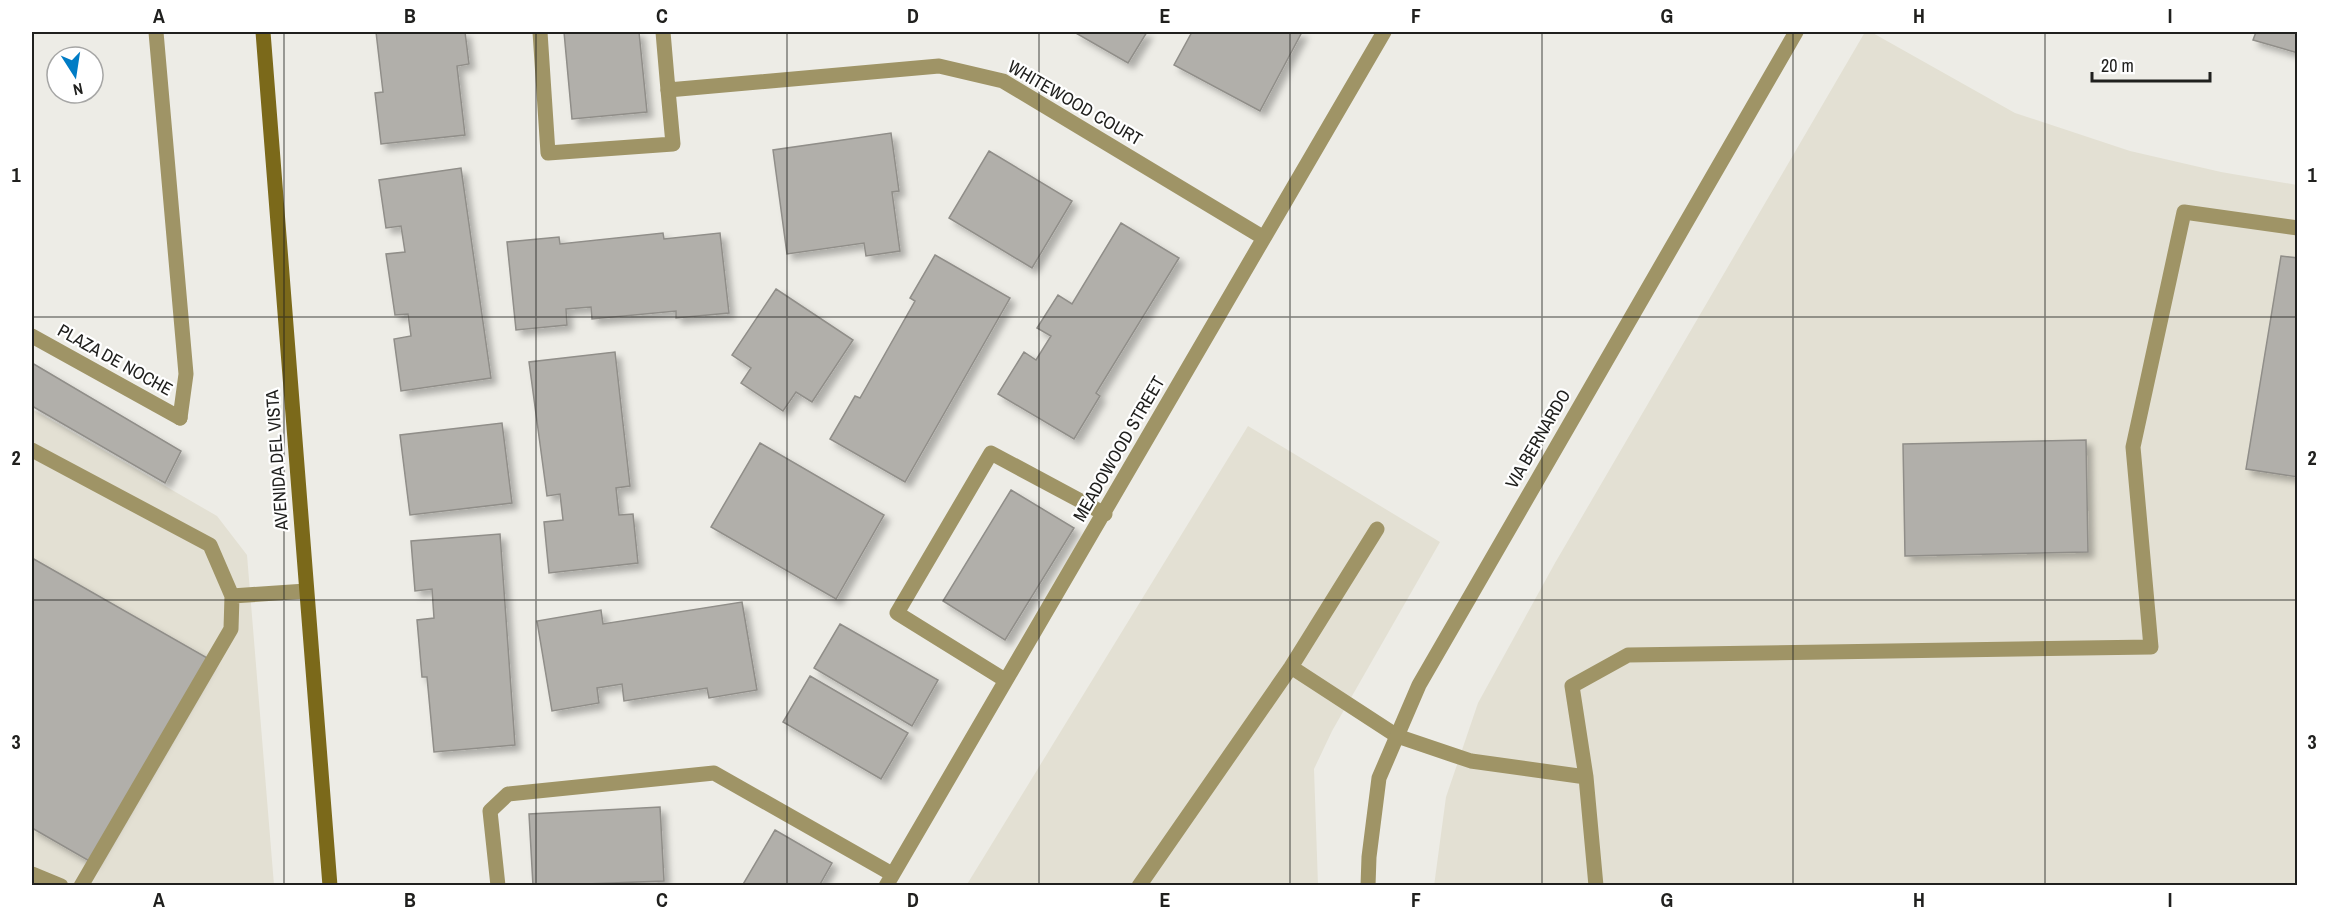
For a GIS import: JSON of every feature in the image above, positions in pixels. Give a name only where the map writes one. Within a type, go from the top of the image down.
[{"type":"street","name":"PLAZA DE NOCHE","points":[[32,336],[180,418],[186,374],[156,32]]},
{"type":"street","name":"AVENIDA DEL VISTA","points":[[263,32],[330,885]]},
{"type":"street","points":[[540,32],[548,153],[673,144],[663,32]]},
{"type":"street","name":"MEADOWOOD STREET","points":[[889,880],[1105,514],[1384,32]]},
{"type":"street","name":"VIA BERNARDO","points":[[1368,885],[1369,857],[1379,778],[1419,685],[1796,32]]},
{"type":"street","name":"WHITEWOOD COURT","points":[[668,90],[939,66],[1003,81],[1264,238]]},
{"type":"street","points":[[1596,885],[1586,777],[1572,686],[1628,655],[2151,647],[2133,447],[2184,212],[2298,228]]},
{"type":"street","points":[[32,450],[210,545],[232,596],[231,629],[81,885]]},
{"type":"street","points":[[1005,680],[897,613],[991,453],[1105,514]]},
{"type":"street","points":[[1139,885],[1291,667],[1377,529]]},
{"type":"street","points":[[232,596],[306,591]]},
{"type":"street","points":[[1291,667],[1397,736],[1471,761],[1586,777]]},
{"type":"street","points":[[498,885],[490,811],[508,794],[714,772],[889,880]]},
{"type":"street","points":[[32,874],[61,885]]},
{"type":"shaded area","points":[[1865,32],[1871,32],[2015,113],[2130,151],[2221,172],[2297,185],[2297,885],[1434,886],[1446,797],[1478,703],[1555,563]]},
{"type":"shaded area","points":[[32,409],[217,516],[247,555],[274,885],[32,885]]},
{"type":"shaded area","points":[[1248,426],[1440,542],[1332,731],[1314,769],[1318,885],[966,886]]},
{"type":"building","points":[[376,32],[465,32],[469,64],[457,66],[465,135],[381,144],[375,93],[383,92]]},
{"type":"building","points":[[564,32],[639,32],[647,112],[572,119]]},
{"type":"building","points":[[1074,32],[1147,32],[1128,63]]},
{"type":"building","points":[[1192,32],[1302,32],[1260,111],[1174,65]]},
{"type":"building","points":[[2256,32],[2298,32],[2298,53],[2253,40]]},
{"type":"building","points":[[891,133],[899,191],[892,192],[900,251],[866,256],[864,243],[787,254],[773,150]]},
{"type":"building","points":[[989,151],[1072,201],[1032,268],[949,218]]},
{"type":"building","points":[[461,168],[491,378],[401,391],[394,339],[411,336],[408,314],[395,315],[386,254],[405,252],[401,226],[386,228],[379,180]]},
{"type":"building","points":[[1121,223],[1179,258],[1096,393],[1100,396],[1074,439],[998,394],[1024,352],[1036,360],[1051,336],[1037,328],[1058,295],[1072,304]]},
{"type":"building","points":[[663,233],[664,239],[720,233],[729,313],[676,318],[676,311],[592,319],[591,307],[566,309],[567,325],[516,330],[507,242],[559,237],[560,244]]},
{"type":"building","points":[[935,255],[1010,298],[905,482],[830,439],[855,396],[860,398],[915,301],[910,298]]},
{"type":"building","points":[[2281,256],[2298,258],[2298,477],[2246,469]]},
{"type":"building","points":[[776,289],[853,340],[812,402],[796,392],[783,411],[741,383],[751,368],[732,355]]},
{"type":"building","points":[[615,352],[630,486],[616,488],[619,515],[633,514],[638,563],[549,573],[544,522],[563,520],[560,494],[547,496],[529,362]]},
{"type":"building","points":[[32,363],[181,451],[165,483],[32,406]]},
{"type":"building","points":[[502,423],[512,503],[410,515],[400,435]]},
{"type":"building","points":[[2086,440],[2088,552],[1905,556],[1903,444]]},
{"type":"building","points":[[760,443],[884,515],[836,599],[711,527]]},
{"type":"building","points":[[1011,490],[1074,528],[1005,640],[943,601]]},
{"type":"building","points":[[500,534],[515,745],[434,752],[427,677],[422,677],[417,620],[434,618],[432,589],[415,591],[411,541]]},
{"type":"building","points":[[32,558],[209,659],[91,862],[32,828]]},
{"type":"building","points":[[742,602],[757,690],[709,698],[707,688],[624,701],[622,684],[597,688],[599,703],[552,711],[537,621],[601,610],[603,624]]},
{"type":"building","points":[[840,624],[938,680],[912,726],[814,668]]},
{"type":"building","points":[[810,676],[908,733],[881,779],[783,722]]},
{"type":"building","points":[[660,807],[664,881],[533,886],[529,814]]},
{"type":"building","points":[[775,830],[832,863],[819,886],[742,886]]}]
